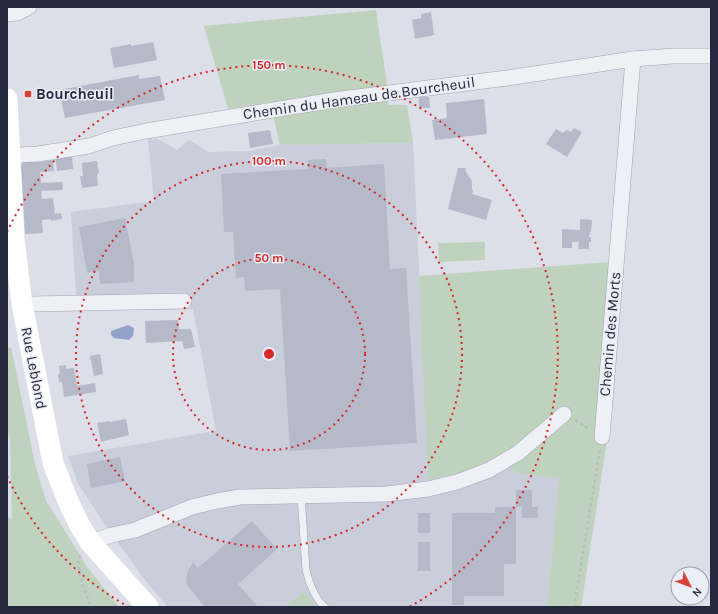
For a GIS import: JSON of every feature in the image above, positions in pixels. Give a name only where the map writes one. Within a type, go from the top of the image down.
[{"type":"main road","name":"Rue Leblond","points":[[7,99],[10,154],[9,181],[22,304],[53,463],[68,501],[90,542],[148,607]]},
{"type":"street","points":[[7,14],[17,13],[29,7]]},
{"type":"street","name":"Chemin du Hameau de Bourcheuil","points":[[10,154],[38,154],[89,146],[113,138],[146,131],[334,100],[507,78],[632,59],[673,56],[711,56]]},
{"type":"street","name":"Chemin des Morts","points":[[602,437],[632,59]]},
{"type":"street","points":[[22,304],[184,301]]},
{"type":"street","points":[[90,542],[135,530],[192,507],[217,500],[240,497],[386,494],[428,489],[456,482],[489,470],[518,453],[564,414]]},
{"type":"lane","points":[[302,495],[306,570],[308,580],[325,607]]},
{"type":"path","points":[[564,414],[602,437],[574,607]]},
{"type":"path","points":[[90,542],[83,550],[79,558],[80,572],[90,607]]},
{"type":"shaded area","points":[[148,139],[157,139],[177,150],[189,140],[209,152],[249,151],[280,145],[413,143],[428,480],[468,471],[499,455],[517,473],[559,478],[547,607],[317,607],[303,592],[285,607],[168,607],[145,580],[112,535],[79,485],[68,456],[216,431],[193,309],[77,311],[71,212],[154,201]]},
{"type":"green space","points":[[376,10],[387,85],[388,105],[407,105],[413,143],[280,145],[270,102],[228,109],[204,26]]},
{"type":"green space","points":[[485,242],[485,260],[439,262],[438,243]]},
{"type":"green space","points":[[610,262],[598,398],[610,422],[581,607],[547,607],[559,478],[516,473],[499,455],[468,471],[428,480],[419,276]]},
{"type":"green space","points":[[11,347],[35,464],[46,501],[88,568],[119,607],[7,607],[7,517],[12,519],[10,439],[7,429],[7,348]]},
{"type":"green space","points":[[303,592],[317,607],[285,607]]},
{"type":"water","points":[[128,325],[134,328],[133,336],[129,340],[114,338],[111,335],[111,331]]},
{"type":"building","points":[[431,12],[434,35],[415,39],[412,20],[421,18],[421,14]]},
{"type":"building","points":[[153,42],[157,60],[114,68],[110,48]]},
{"type":"building","points":[[139,75],[139,79],[160,76],[165,100],[65,118],[59,90]]},
{"type":"building","points":[[419,97],[429,97],[430,108],[419,108]]},
{"type":"building","points":[[484,99],[487,134],[435,140],[432,120],[447,118],[446,103]]},
{"type":"building","points":[[574,128],[582,132],[567,157],[546,144],[556,129],[563,133],[567,130],[571,132]]},
{"type":"building","points":[[270,130],[273,144],[250,148],[248,133]]},
{"type":"building","points":[[72,155],[73,169],[57,171],[55,156]]},
{"type":"building","points":[[39,159],[39,162],[53,160],[54,171],[40,172],[41,183],[62,182],[63,190],[41,191],[42,199],[53,198],[55,214],[61,213],[62,219],[51,221],[51,219],[42,220],[43,233],[25,234],[21,165],[24,162]]},
{"type":"building","points":[[326,159],[327,168],[384,164],[390,269],[406,268],[417,443],[290,451],[280,289],[245,291],[244,277],[236,278],[233,232],[224,232],[221,174],[308,169],[308,160]]},
{"type":"building","points":[[97,161],[99,173],[97,174],[98,186],[82,188],[80,176],[83,176],[82,163]]},
{"type":"building","points":[[458,168],[466,168],[465,170],[472,181],[472,194],[492,200],[486,220],[448,209]]},
{"type":"building","points":[[125,218],[134,263],[134,282],[100,284],[99,270],[87,273],[79,227]]},
{"type":"building","points":[[580,219],[592,220],[589,237],[591,237],[591,242],[589,242],[589,249],[578,249],[579,242],[572,242],[572,248],[562,248],[562,229],[580,230]]},
{"type":"building","points":[[178,320],[179,329],[191,329],[195,347],[184,349],[182,341],[146,343],[145,321]]},
{"type":"building","points":[[100,354],[103,374],[94,376],[90,356]]},
{"type":"building","points":[[66,365],[66,369],[74,368],[77,386],[95,383],[96,392],[64,397],[62,382],[59,382],[58,374],[60,374],[59,366]]},
{"type":"building","points":[[126,419],[129,435],[101,442],[97,423]]},
{"type":"building","points":[[120,457],[125,481],[91,488],[87,464]]},
{"type":"building","points":[[516,490],[532,490],[532,507],[538,507],[538,518],[522,518],[522,507],[516,507]]},
{"type":"building","points":[[495,507],[516,507],[516,564],[504,564],[504,596],[464,596],[464,605],[452,605],[452,513],[495,513]]},
{"type":"building","points":[[418,513],[430,513],[430,533],[418,533]]},
{"type":"building","points":[[252,521],[277,549],[238,584],[258,607],[205,607],[188,586],[186,580],[187,573],[193,562],[198,568]]},
{"type":"building","points":[[418,542],[430,542],[430,571],[418,571]]},
{"type":"place","name":"Bourcheuil","points":[[28,94]]}]
